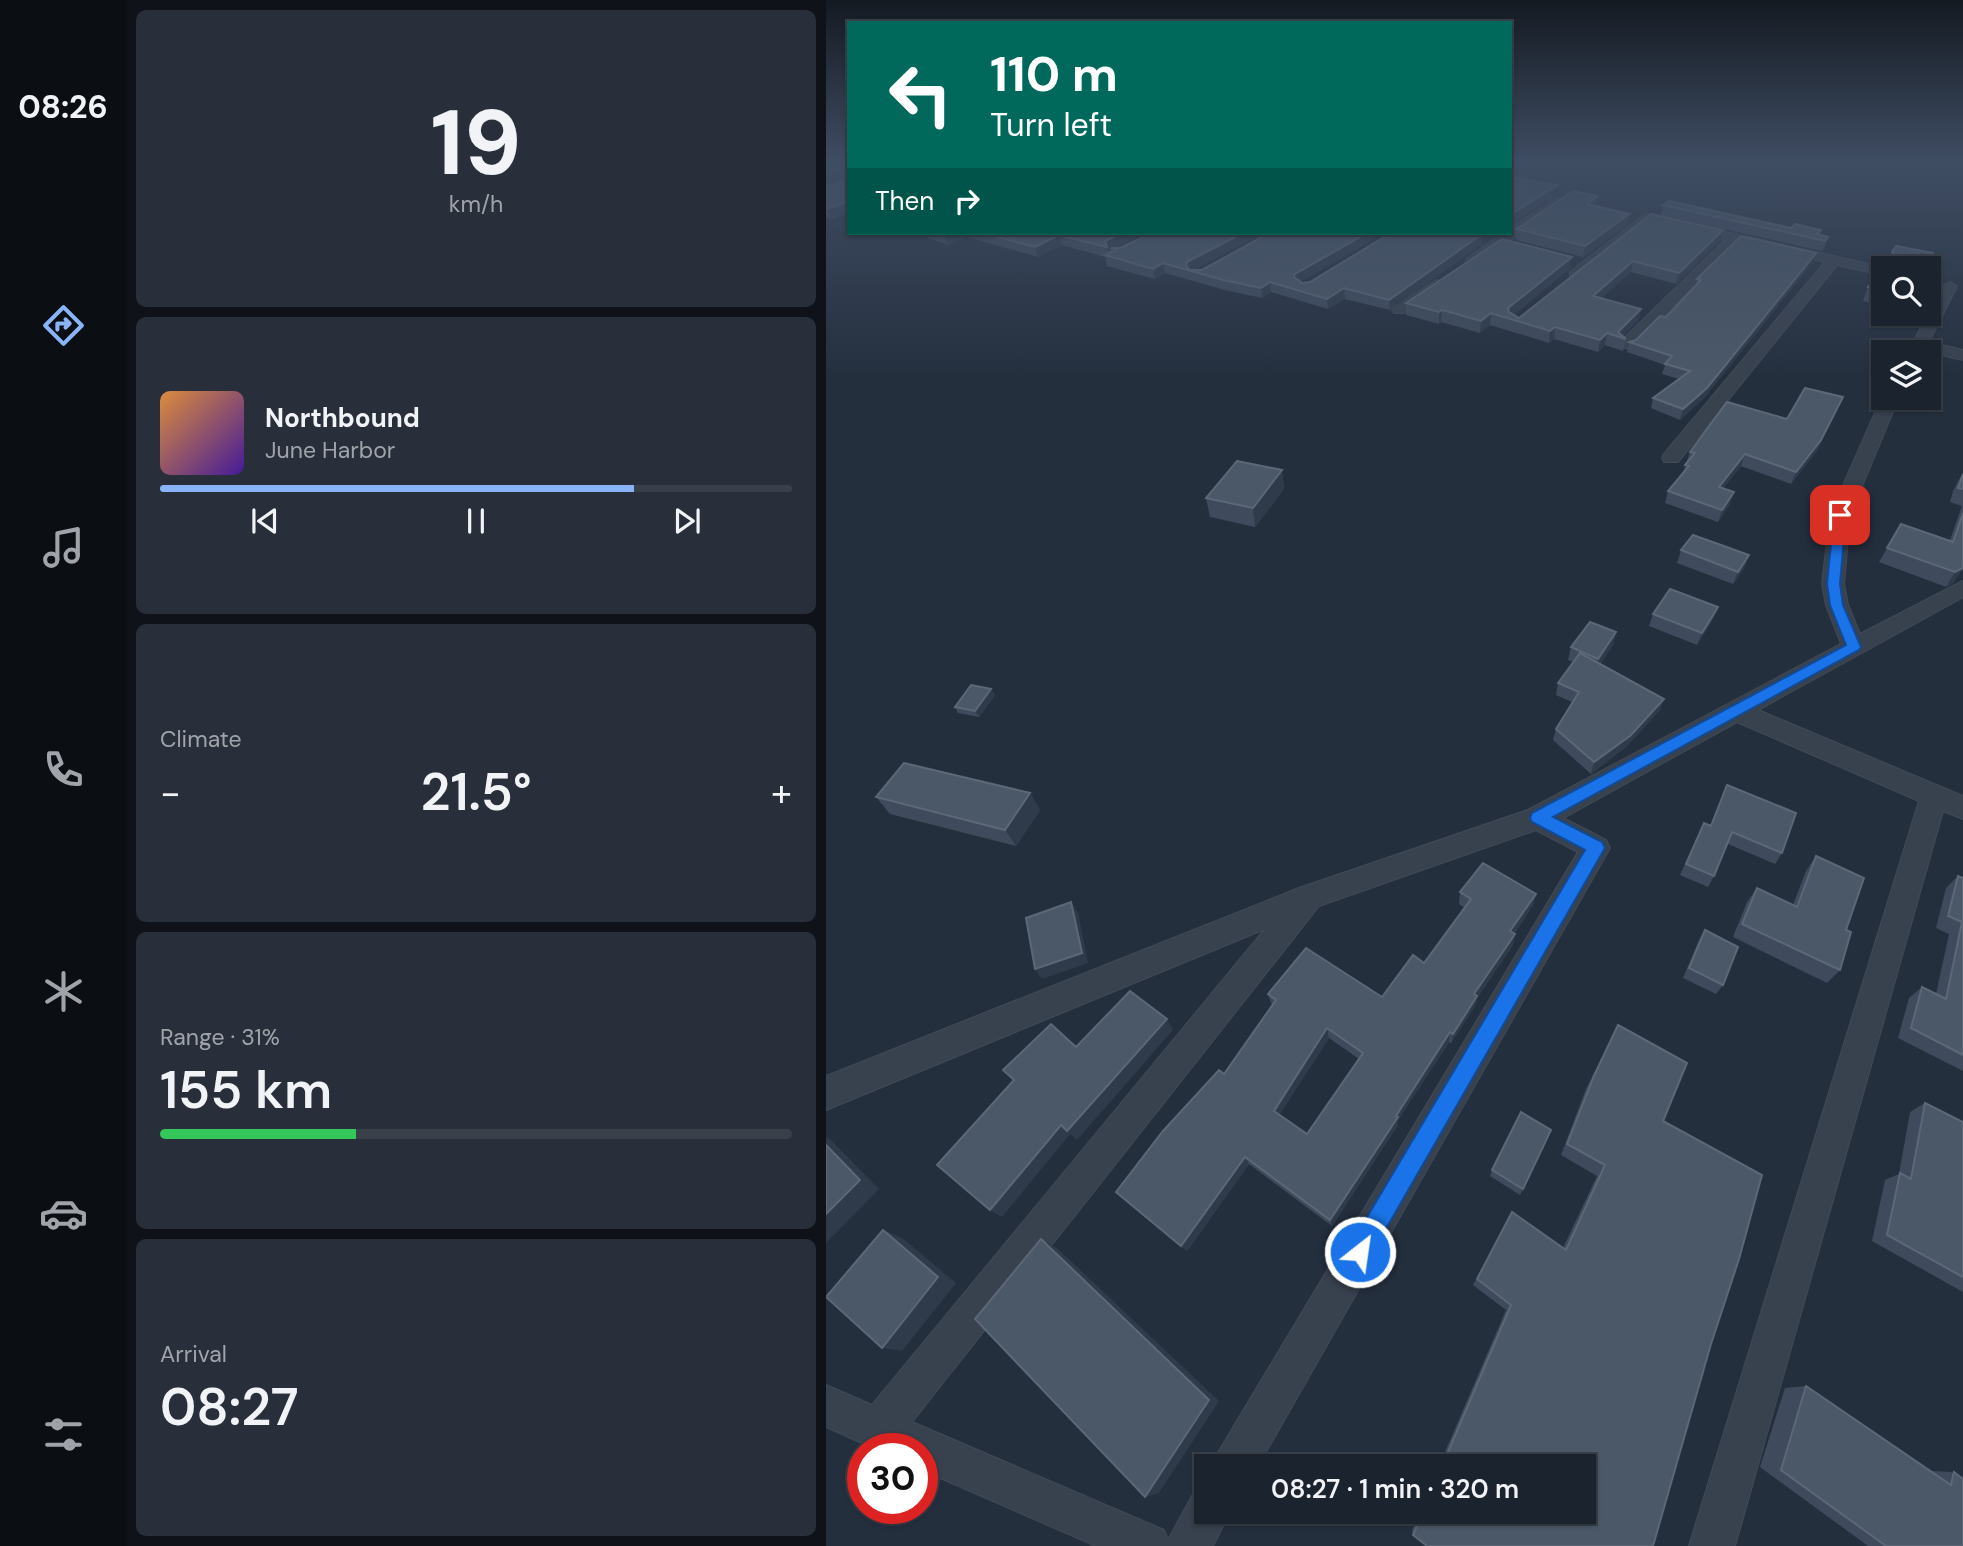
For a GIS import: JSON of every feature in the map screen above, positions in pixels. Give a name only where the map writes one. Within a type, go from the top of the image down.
[{"type":"street","points":[[1567,282],[1580,264],[1623,233]]},
{"type":"street","points":[[1712,233],[1871,268]]},
{"type":"street","points":[[1465,264],[1509,235]]},
{"type":"street","points":[[1476,236],[1524,248]]},
{"type":"street","points":[[1626,345],[1734,238]]},
{"type":"street","points":[[1671,458],[1834,260]]},
{"type":"street","points":[[1399,310],[1443,279]]},
{"type":"street","points":[[1921,340],[1951,286]]},
{"type":"street","points":[[1941,352],[1963,355]]},
{"type":"street","points":[[1854,647],[1837,605],[1833,584],[1840,515],[1885,410]]},
{"type":"street","points":[[826,1093],[1309,897],[1538,818],[1963,588]]},
{"type":"street","points":[[1712,1546],[1949,802],[1738,712]]},
{"type":"street","points":[[1241,1454],[1596,848],[1538,818]]},
{"type":"street","points":[[879,1429],[1309,897]]},
{"type":"street","points":[[826,1406],[1148,1546]]},
{"type":"street","points":[[1188,1546],[1201,1524]]},
{"type":"building","points":[[1534,233],[1603,233],[1585,246]]},
{"type":"building","points":[[1627,233],[1720,233],[1679,273],[1633,261],[1593,296],[1641,309],[1618,332],[1626,339],[1607,333],[1600,340],[1555,327],[1550,331],[1491,313],[1481,321],[1406,303],[1502,239],[1572,257],[1508,308],[1509,312],[1519,318]]},
{"type":"building","points":[[1790,233],[1818,233],[1828,237],[1825,241]]},
{"type":"building","points":[[990,235],[1006,235],[1013,238],[1020,235],[1059,235],[1035,247]]},
{"type":"building","points":[[1059,235],[1118,235],[1105,241],[1107,247]]},
{"type":"building","points":[[1148,235],[1239,235],[1187,262],[1186,266],[1190,270],[1202,270],[1265,235],[1363,235],[1295,274],[1294,277],[1302,283],[1310,282],[1388,235],[1481,235],[1389,300],[1344,288],[1327,299],[1270,282],[1261,288],[1223,280],[1163,263],[1153,269],[1105,255],[1116,250],[1111,248],[1120,248]]},
{"type":"building","points":[[1741,236],[1816,253],[1707,388],[1683,409],[1653,398],[1690,371],[1665,364],[1672,356],[1629,342],[1636,340],[1660,316],[1666,317],[1701,280],[1697,279]]},
{"type":"building","points":[[1896,246],[1933,253],[1931,256],[1893,256],[1895,255],[1892,252]]},
{"type":"building","points":[[1805,388],[1843,397],[1821,440],[1796,472],[1745,454],[1719,487],[1734,492],[1722,510],[1668,491],[1689,466],[1685,465],[1695,453],[1690,452],[1727,402],[1787,419]]},
{"type":"building","points":[[1237,461],[1282,470],[1253,508],[1206,498]]},
{"type":"building","points":[[1963,474],[1963,489],[1958,488]]},
{"type":"building","points":[[1963,513],[1963,568],[1955,572],[1887,548],[1901,524],[1953,542]]},
{"type":"building","points":[[1693,535],[1749,555],[1738,572],[1681,550]]},
{"type":"building","points":[[1670,589],[1718,607],[1702,633],[1653,614]]},
{"type":"building","points":[[1590,622],[1616,632],[1598,659],[1571,647]]},
{"type":"building","points":[[1580,653],[1664,699],[1630,736],[1594,762],[1556,729],[1579,692],[1558,683]]},
{"type":"building","points":[[971,685],[991,689],[975,711],[955,707]]},
{"type":"building","points":[[904,763],[1030,793],[1005,830],[876,797]]},
{"type":"building","points":[[1727,785],[1796,813],[1782,853],[1732,832],[1714,876],[1686,864],[1704,823],[1711,826]]},
{"type":"building","points":[[1816,856],[1864,878],[1846,930],[1851,932],[1840,970],[1742,924],[1757,888],[1797,907]]},
{"type":"building","points":[[1483,863],[1536,894],[1510,931],[1515,934],[1474,994],[1477,996],[1453,1034],[1450,1032],[1330,1220],[1245,1157],[1181,1246],[1116,1192],[1163,1131],[1219,1070],[1224,1074],[1276,1000],[1268,994],[1306,948],[1382,997],[1413,955],[1424,963],[1471,899],[1460,892]],"holes":[[[1327,1028],[1363,1053],[1307,1134],[1274,1111]]]},
{"type":"building","points":[[1958,876],[1963,878],[1963,1055],[1911,1028],[1922,987],[1946,999],[1962,922],[1948,916]]},
{"type":"building","points":[[1071,902],[1082,953],[1035,969],[1026,918]]},
{"type":"building","points":[[1705,930],[1738,947],[1723,985],[1689,968]]},
{"type":"building","points":[[1130,991],[1167,1019],[1067,1131],[1061,1125],[990,1210],[937,1165],[1014,1080],[1003,1070],[1051,1024],[1076,1047]]},
{"type":"building","points":[[1618,1025],[1687,1063],[1663,1121],[1762,1175],[1653,1546],[1427,1546],[1413,1535],[1418,1524],[1596,1524],[1596,1454],[1447,1454],[1511,1305],[1477,1279],[1512,1212],[1566,1250],[1605,1165],[1567,1144]]},
{"type":"building","points":[[1925,1103],[1963,1122],[1963,1277],[1887,1235],[1900,1173],[1911,1179]]},
{"type":"building","points":[[1521,1112],[1551,1130],[1523,1189],[1492,1170]]},
{"type":"building","points":[[826,1145],[860,1180],[826,1214]]},
{"type":"building","points":[[883,1230],[938,1277],[882,1348],[826,1297]]},
{"type":"building","points":[[1041,1239],[1209,1400],[1145,1497],[975,1319]]},
{"type":"building","points":[[1806,1386],[1951,1485],[1954,1472],[1963,1479],[1963,1546],[1886,1546],[1781,1470]]},
{"type":"route","points":[[1360,1252],[1596,848],[1538,818],[1854,647],[1837,605],[1833,584],[1840,515]]}]
